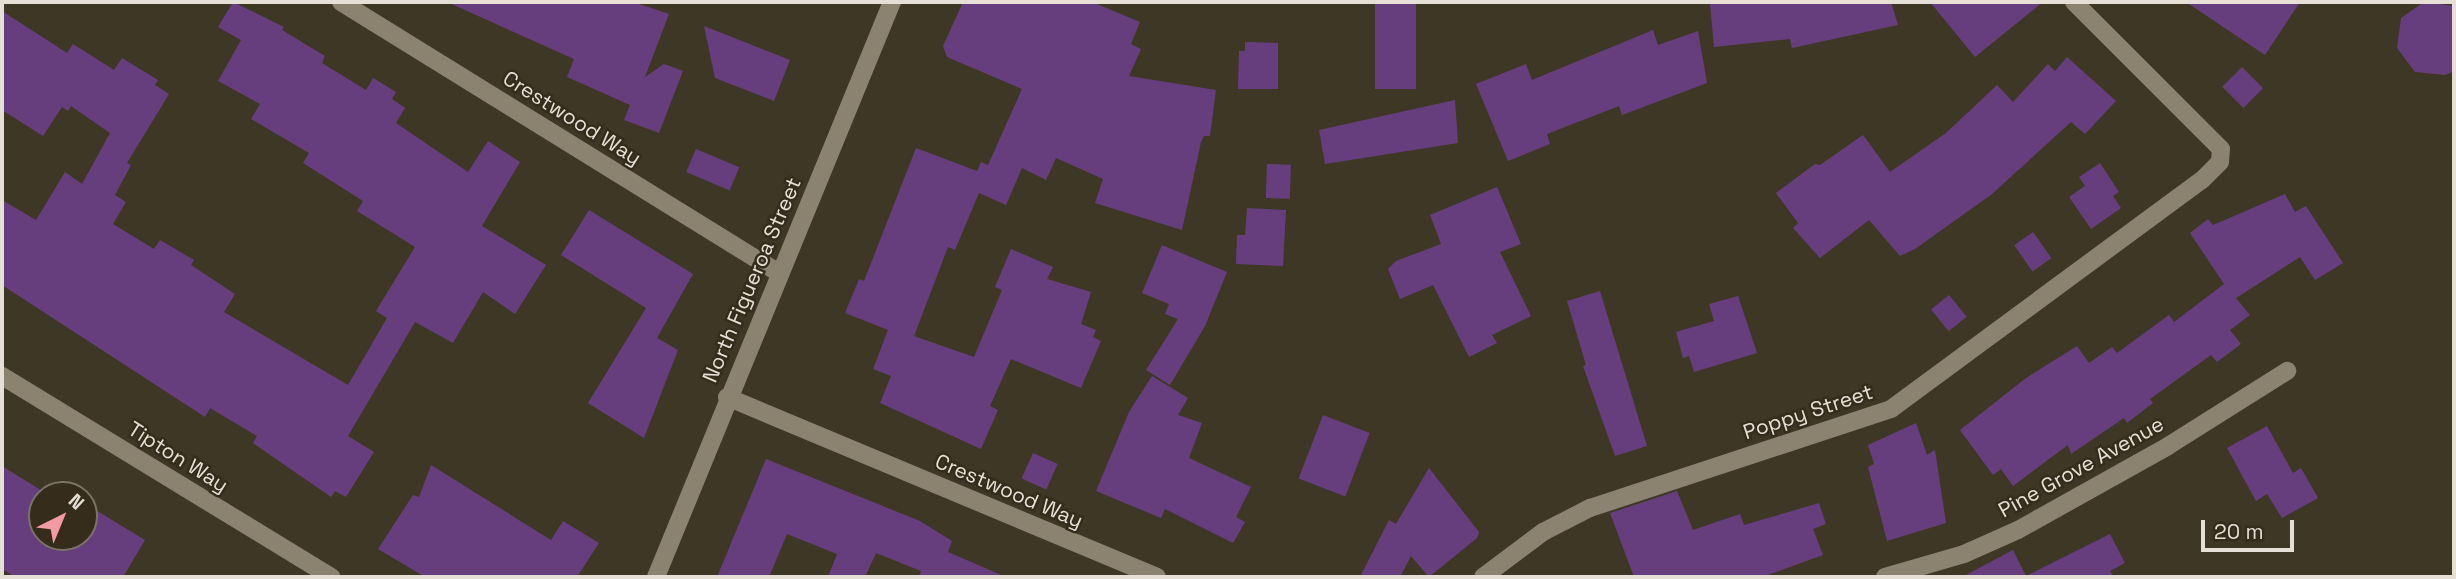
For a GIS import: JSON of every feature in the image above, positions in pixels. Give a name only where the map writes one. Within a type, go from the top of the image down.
[{"type":"street","name":"Crestwood Way","points":[[341,2],[779,273]]},
{"type":"street","name":"North Figueroa Street","points":[[656,577],[727,397],[892,2]]},
{"type":"street","name":"Poppy Street","points":[[1483,577],[1543,532],[1590,508],[1891,408],[2191,188],[2220,162],[2221,149],[2074,2]]},
{"type":"street","name":"Pine Grove Avenue","points":[[1885,577],[1964,554],[2018,530],[2168,446],[2287,371]]},
{"type":"street","name":"Tipton Way","points":[[2,376],[331,577]]},
{"type":"street","name":"Crestwood Way","points":[[727,397],[1157,577]]},
{"type":"building","points":[[233,2],[284,27],[282,30],[325,56],[322,63],[366,90],[373,78],[396,92],[392,99],[405,108],[396,123],[468,172],[488,141],[520,162],[482,226],[546,265],[515,314],[483,292],[453,343],[415,322],[348,436],[374,452],[346,497],[335,491],[331,497],[253,443],[257,436],[210,408],[205,417],[2,285],[2,200],[36,220],[65,172],[82,184],[110,133],[71,106],[68,111],[62,107],[43,136],[2,110],[2,11],[67,53],[73,44],[114,70],[122,58],[158,80],[155,85],[169,94],[127,163],[131,165],[115,195],[126,202],[113,224],[154,249],[160,240],[194,260],[191,265],[235,294],[224,312],[348,385],[387,318],[376,311],[415,247],[357,211],[363,201],[303,163],[309,153],[251,119],[260,104],[218,81],[241,40],[218,27]]},
{"type":"building","points":[[447,2],[633,2],[669,14],[645,77],[664,64],[683,71],[659,133],[624,120],[630,105],[567,77],[574,59]]},
{"type":"building","points":[[963,2],[1092,2],[1140,22],[1131,44],[1141,49],[1129,76],[1216,90],[1210,136],[1204,136],[1201,142],[1182,230],[1095,203],[1103,179],[1056,158],[1046,180],[1022,168],[1006,205],[979,193],[955,250],[948,247],[914,336],[974,357],[1002,290],[995,287],[1011,249],[1053,267],[1047,279],[1091,292],[1081,324],[1096,330],[1093,337],[1101,341],[1081,388],[1011,359],[990,406],[998,410],[981,449],[880,403],[891,376],[873,369],[888,330],[845,313],[859,279],[864,281],[916,148],[977,171],[981,162],[988,165],[1022,89],[947,57],[943,46]]},
{"type":"building","points":[[1375,2],[1416,2],[1416,89],[1375,89]]},
{"type":"building","points":[[1891,2],[1898,25],[1792,48],[1790,39],[1714,47],[1710,4]]},
{"type":"building","points":[[1930,2],[2043,2],[1975,57]]},
{"type":"building","points":[[2186,2],[2300,2],[2265,55]]},
{"type":"building","points":[[2424,2],[2454,6],[2454,71],[2445,75],[2415,72],[2397,48],[2401,18]]},
{"type":"building","points":[[704,26],[790,60],[774,101],[715,78]]},
{"type":"building","points":[[1653,30],[1658,45],[1698,31],[1707,83],[1622,115],[1619,106],[1547,134],[1550,144],[1508,161],[1476,84],[1526,64],[1532,80]]},
{"type":"building","points":[[1245,42],[1278,43],[1278,89],[1238,89],[1239,51],[1245,51]]},
{"type":"building","points":[[2067,57],[2116,101],[2085,134],[2071,122],[1992,194],[1915,249],[1900,256],[1869,220],[1820,258],[1793,228],[1798,223],[1776,193],[1815,164],[1820,165],[1863,135],[1890,172],[1946,133],[1997,85],[2013,102],[2048,64],[2055,71]]},
{"type":"building","points":[[2242,67],[2263,88],[2243,108],[2222,87]]},
{"type":"building","points":[[1455,100],[1458,143],[1325,164],[1319,130]]},
{"type":"building","points":[[696,149],[739,167],[729,190],[686,172]]},
{"type":"building","points":[[2100,163],[2119,192],[2113,196],[2121,208],[2091,229],[2069,197],[2085,186],[2079,177]]},
{"type":"building","points":[[1267,164],[1291,165],[1290,199],[1266,198]]},
{"type":"building","points":[[1497,187],[1521,244],[1500,252],[1531,316],[1492,335],[1497,343],[1469,357],[1433,285],[1400,299],[1388,269],[1396,261],[1441,244],[1430,215]]},
{"type":"building","points":[[2285,194],[2295,212],[2306,206],[2343,263],[2315,280],[2300,257],[2236,298],[2250,315],[2230,330],[2241,344],[2217,362],[2211,355],[2150,399],[2153,403],[2127,423],[2124,418],[2071,454],[2068,445],[2013,486],[2001,469],[1993,475],[1960,430],[2026,378],[2077,346],[2089,363],[2112,347],[2117,353],[2169,315],[2174,322],[2224,284],[2190,233],[2208,219],[2213,225]]},
{"type":"building","points":[[1247,208],[1286,210],[1283,266],[1236,264],[1237,235],[1245,235]]},
{"type":"building","points":[[589,210],[693,274],[657,338],[678,350],[644,438],[588,403],[646,308],[561,255]]},
{"type":"building","points":[[2033,232],[2051,258],[2033,271],[2014,245]]},
{"type":"building","points":[[1162,245],[1227,272],[1205,326],[1170,385],[1146,370],[1178,319],[1165,314],[1169,304],[1142,293]]},
{"type":"building","points":[[1600,291],[1647,446],[1615,456],[1583,366],[1586,365],[1567,301]]},
{"type":"building","points":[[1949,295],[1967,317],[1949,331],[1931,309]]},
{"type":"building","points":[[1738,296],[1757,353],[1694,372],[1689,356],[1683,358],[1676,332],[1714,321],[1709,304]]},
{"type":"building","points":[[1152,376],[1188,398],[1178,415],[1202,423],[1189,458],[1251,487],[1236,517],[1245,522],[1233,543],[1165,509],[1161,518],[1096,491],[1129,412]]},
{"type":"building","points":[[1323,415],[1370,433],[1345,496],[1299,478]]},
{"type":"building","points":[[1916,423],[1927,455],[1935,450],[1946,523],[1887,541],[1868,467],[1874,464],[1868,445]]},
{"type":"building","points":[[2267,426],[2293,473],[2301,468],[2318,498],[2282,518],[2267,494],[2256,501],[2227,448]]},
{"type":"building","points":[[1033,453],[1058,464],[1046,490],[1022,479]]},
{"type":"building","points":[[766,459],[920,521],[952,541],[948,552],[1006,577],[919,577],[921,571],[876,553],[865,577],[828,577],[837,554],[787,534],[769,577],[717,577]]},
{"type":"building","points":[[431,465],[551,540],[563,521],[599,543],[577,577],[425,577],[378,549],[413,495],[419,497]]},
{"type":"building","points":[[2,466],[28,482],[28,551],[98,551],[98,511],[145,540],[123,577],[15,577],[2,569]]},
{"type":"building","points":[[1429,468],[1479,532],[1477,538],[1429,577],[1411,556],[1400,577],[1360,577],[1389,520],[1396,524]]},
{"type":"building","points":[[1677,491],[1693,530],[1740,514],[1744,525],[1819,503],[1826,524],[1813,529],[1823,555],[1762,577],[1634,577],[1610,513]]},
{"type":"building","points":[[2110,534],[2125,563],[2110,571],[2114,577],[1962,577],[2013,550],[2026,576]]}]
